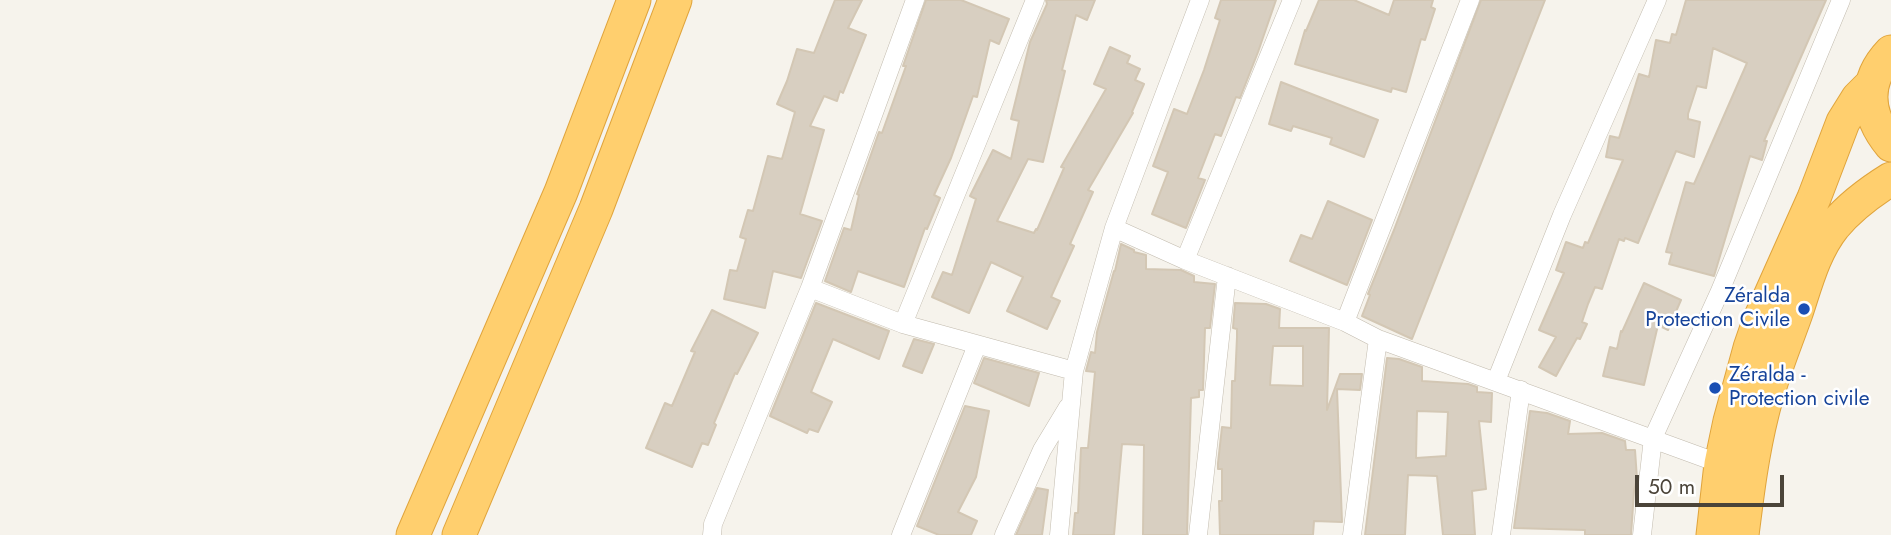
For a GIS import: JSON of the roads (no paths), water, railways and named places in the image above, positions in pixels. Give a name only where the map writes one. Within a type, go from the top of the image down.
[{"type":"highway","points":[[413,535],[561,192],[634,0]]},
{"type":"highway","points":[[459,535],[596,209],[675,0]]},
{"type":"highway","points":[[1891,52],[1882,63],[1872,85],[1871,101],[1874,118],[1891,145]]},
{"type":"highway","points":[[1713,535],[1721,464],[1730,421],[1760,319],[1814,198],[1843,122],[1858,98],[1872,85]]},
{"type":"highway","points":[[1742,535],[1762,412],[1820,248],[1834,226],[1854,205],[1891,179]]},
{"type":"street","points":[[712,535],[713,524],[810,288],[915,0]]},
{"type":"street","points":[[903,324],[1035,0]]},
{"type":"street","points":[[1059,535],[1074,371],[1114,228],[1200,0]]},
{"type":"street","points":[[1185,260],[1292,0]]},
{"type":"street","points":[[1346,322],[1469,0]]},
{"type":"street","points":[[1496,381],[1562,215],[1657,0]]},
{"type":"street","points":[[1642,535],[1653,438],[1720,291],[1841,0]]},
{"type":"street","points":[[1114,228],[1185,260],[1346,322],[1378,339],[1721,464]]},
{"type":"street","points":[[1198,535],[1227,276]]},
{"type":"street","points":[[810,288],[903,324],[1074,371]]},
{"type":"street","points":[[1352,535],[1378,339]]},
{"type":"street","points":[[901,535],[977,345]]},
{"type":"street","points":[[1501,535],[1521,390]]},
{"type":"street","points":[[1004,535],[1042,450],[1071,403]]},
{"type":"place","name":"Zéralda Protection Civile","points":[[1804,309]]},
{"type":"place","name":"Zéralda - Protection civile","points":[[1715,388]]}]
